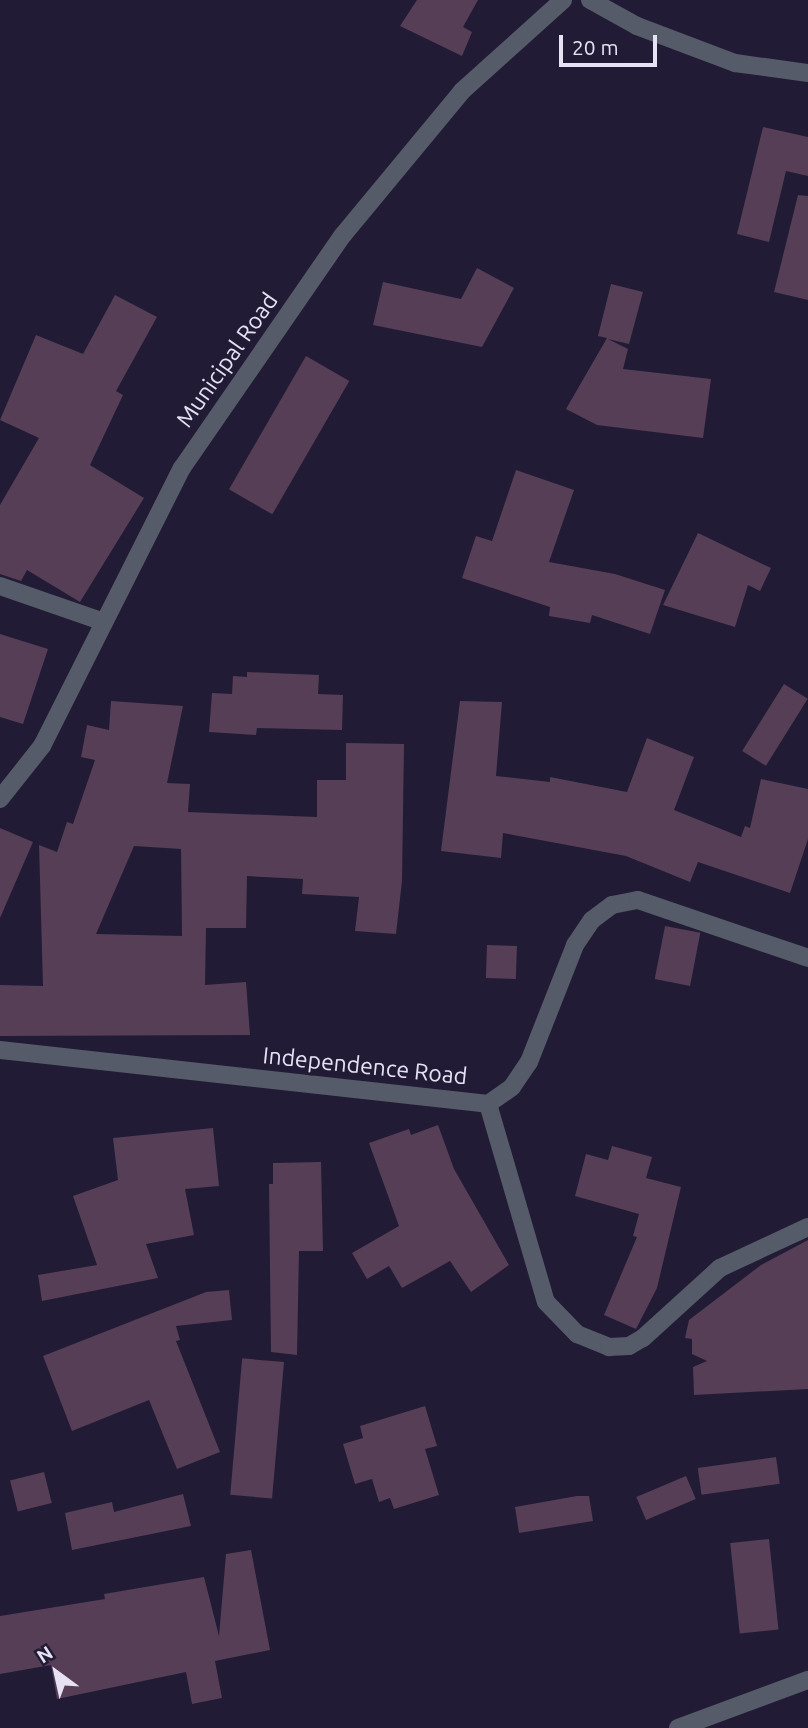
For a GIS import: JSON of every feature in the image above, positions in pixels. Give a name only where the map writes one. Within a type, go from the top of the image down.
[{"type":"street","name":"Municipal Road","points":[[0,799],[42,746],[182,468],[343,235],[462,91],[563,0]]},
{"type":"street","points":[[590,0],[637,26],[735,63],[808,73]]},
{"type":"street","points":[[0,586],[104,622]]},
{"type":"street","name":"Independence Road","points":[[0,1050],[488,1104],[512,1087],[529,1062],[575,945],[592,920],[612,905],[638,900],[808,958]]},
{"type":"street","points":[[488,1104],[546,1302],[577,1334],[609,1347],[629,1346],[643,1338],[720,1268],[808,1227]]},
{"type":"street","points":[[678,1728],[808,1680]]},
{"type":"building","points":[[417,0],[478,0],[463,27],[472,32],[462,56],[400,26]]},
{"type":"building","points":[[763,127],[808,137],[808,176],[786,171],[769,242],[737,234]]},
{"type":"building","points":[[798,195],[808,196],[808,300],[774,292]]},
{"type":"building","points":[[477,268],[514,288],[482,347],[373,325],[383,282],[461,299]]},
{"type":"building","points":[[611,284],[643,292],[629,344],[608,339],[628,349],[623,369],[711,379],[703,438],[597,425],[566,409],[607,338],[598,336]]},
{"type":"building","points":[[115,295],[157,317],[116,391],[123,395],[90,465],[144,498],[80,602],[27,570],[21,581],[0,574],[0,505],[39,438],[0,420],[36,335],[83,354]]},
{"type":"building","points":[[306,356],[349,381],[272,514],[229,489]]},
{"type":"building","points":[[516,470],[574,490],[549,562],[615,574],[665,590],[650,634],[592,615],[590,623],[549,616],[550,607],[462,578],[476,536],[492,541]]},
{"type":"building","points":[[698,533],[771,568],[760,591],[748,585],[735,627],[663,605]]},
{"type":"building","points":[[0,634],[48,649],[23,724],[0,717]]},
{"type":"building","points":[[247,672],[319,675],[318,694],[343,695],[342,730],[257,728],[256,735],[209,732],[212,693],[232,694],[233,676],[247,677]]},
{"type":"building","points":[[784,684],[808,699],[766,766],[742,751]]},
{"type":"building","points":[[111,701],[183,706],[167,783],[190,784],[188,812],[317,817],[317,780],[346,780],[346,743],[404,744],[402,881],[396,934],[355,931],[359,897],[302,894],[303,879],[247,876],[246,928],[206,928],[205,985],[246,982],[250,1035],[0,1036],[0,985],[43,986],[39,845],[57,852],[67,822],[73,824],[95,760],[81,757],[87,725],[109,730]],"holes":[[[134,846],[181,849],[182,936],[96,934]]]},
{"type":"building","points":[[460,701],[502,702],[496,776],[550,782],[550,777],[627,792],[647,738],[694,757],[674,810],[741,837],[745,826],[750,828],[761,779],[808,789],[808,839],[790,893],[698,862],[690,882],[626,856],[503,833],[501,858],[441,851]]},
{"type":"building","points":[[0,828],[33,842],[0,918]]},
{"type":"building","points":[[665,926],[700,933],[690,986],[655,979]]},
{"type":"building","points":[[487,945],[517,946],[516,979],[486,978]]},
{"type":"building","points":[[438,1125],[454,1169],[509,1265],[471,1292],[450,1261],[402,1288],[389,1266],[367,1279],[352,1253],[399,1226],[369,1143],[409,1129],[411,1135]]},
{"type":"building","points":[[213,1128],[219,1186],[185,1189],[194,1235],[146,1244],[158,1278],[42,1301],[38,1275],[97,1265],[73,1196],[118,1180],[113,1138]]},
{"type":"building","points":[[612,1146],[652,1157],[646,1178],[681,1187],[657,1288],[636,1329],[604,1315],[637,1237],[633,1236],[639,1214],[575,1196],[586,1154],[608,1160]]},
{"type":"building","points":[[321,1162],[323,1251],[299,1251],[297,1355],[271,1352],[269,1184],[273,1184],[273,1163]]},
{"type":"building","points":[[808,1240],[808,1389],[694,1395],[693,1367],[707,1361],[692,1354],[692,1339],[685,1338],[689,1320],[761,1265]]},
{"type":"building","points":[[229,1290],[232,1320],[176,1326],[180,1340],[176,1341],[220,1452],[177,1469],[149,1400],[72,1431],[43,1356],[206,1292]]},
{"type":"building","points":[[242,1358],[284,1362],[272,1498],[230,1495]]},
{"type":"building","points":[[425,1406],[437,1446],[425,1449],[439,1495],[394,1509],[390,1498],[379,1502],[372,1479],[355,1484],[343,1444],[363,1438],[360,1426]]},
{"type":"building","points":[[776,1457],[780,1484],[702,1495],[698,1468]]},
{"type":"building","points":[[44,1472],[52,1503],[18,1512],[10,1480]]},
{"type":"building","points":[[686,1476],[696,1499],[646,1520],[636,1497]]},
{"type":"building","points":[[183,1494],[191,1526],[72,1550],[65,1513],[112,1502],[114,1512]]},
{"type":"building","points":[[589,1496],[593,1521],[519,1533],[515,1507]]},
{"type":"building","points":[[769,1539],[779,1630],[740,1634],[730,1543]]},
{"type":"building","points":[[251,1550],[270,1650],[215,1661],[222,1698],[192,1704],[186,1672],[57,1699],[51,1665],[0,1674],[0,1616],[105,1599],[104,1594],[204,1577],[219,1636],[226,1554]]}]
